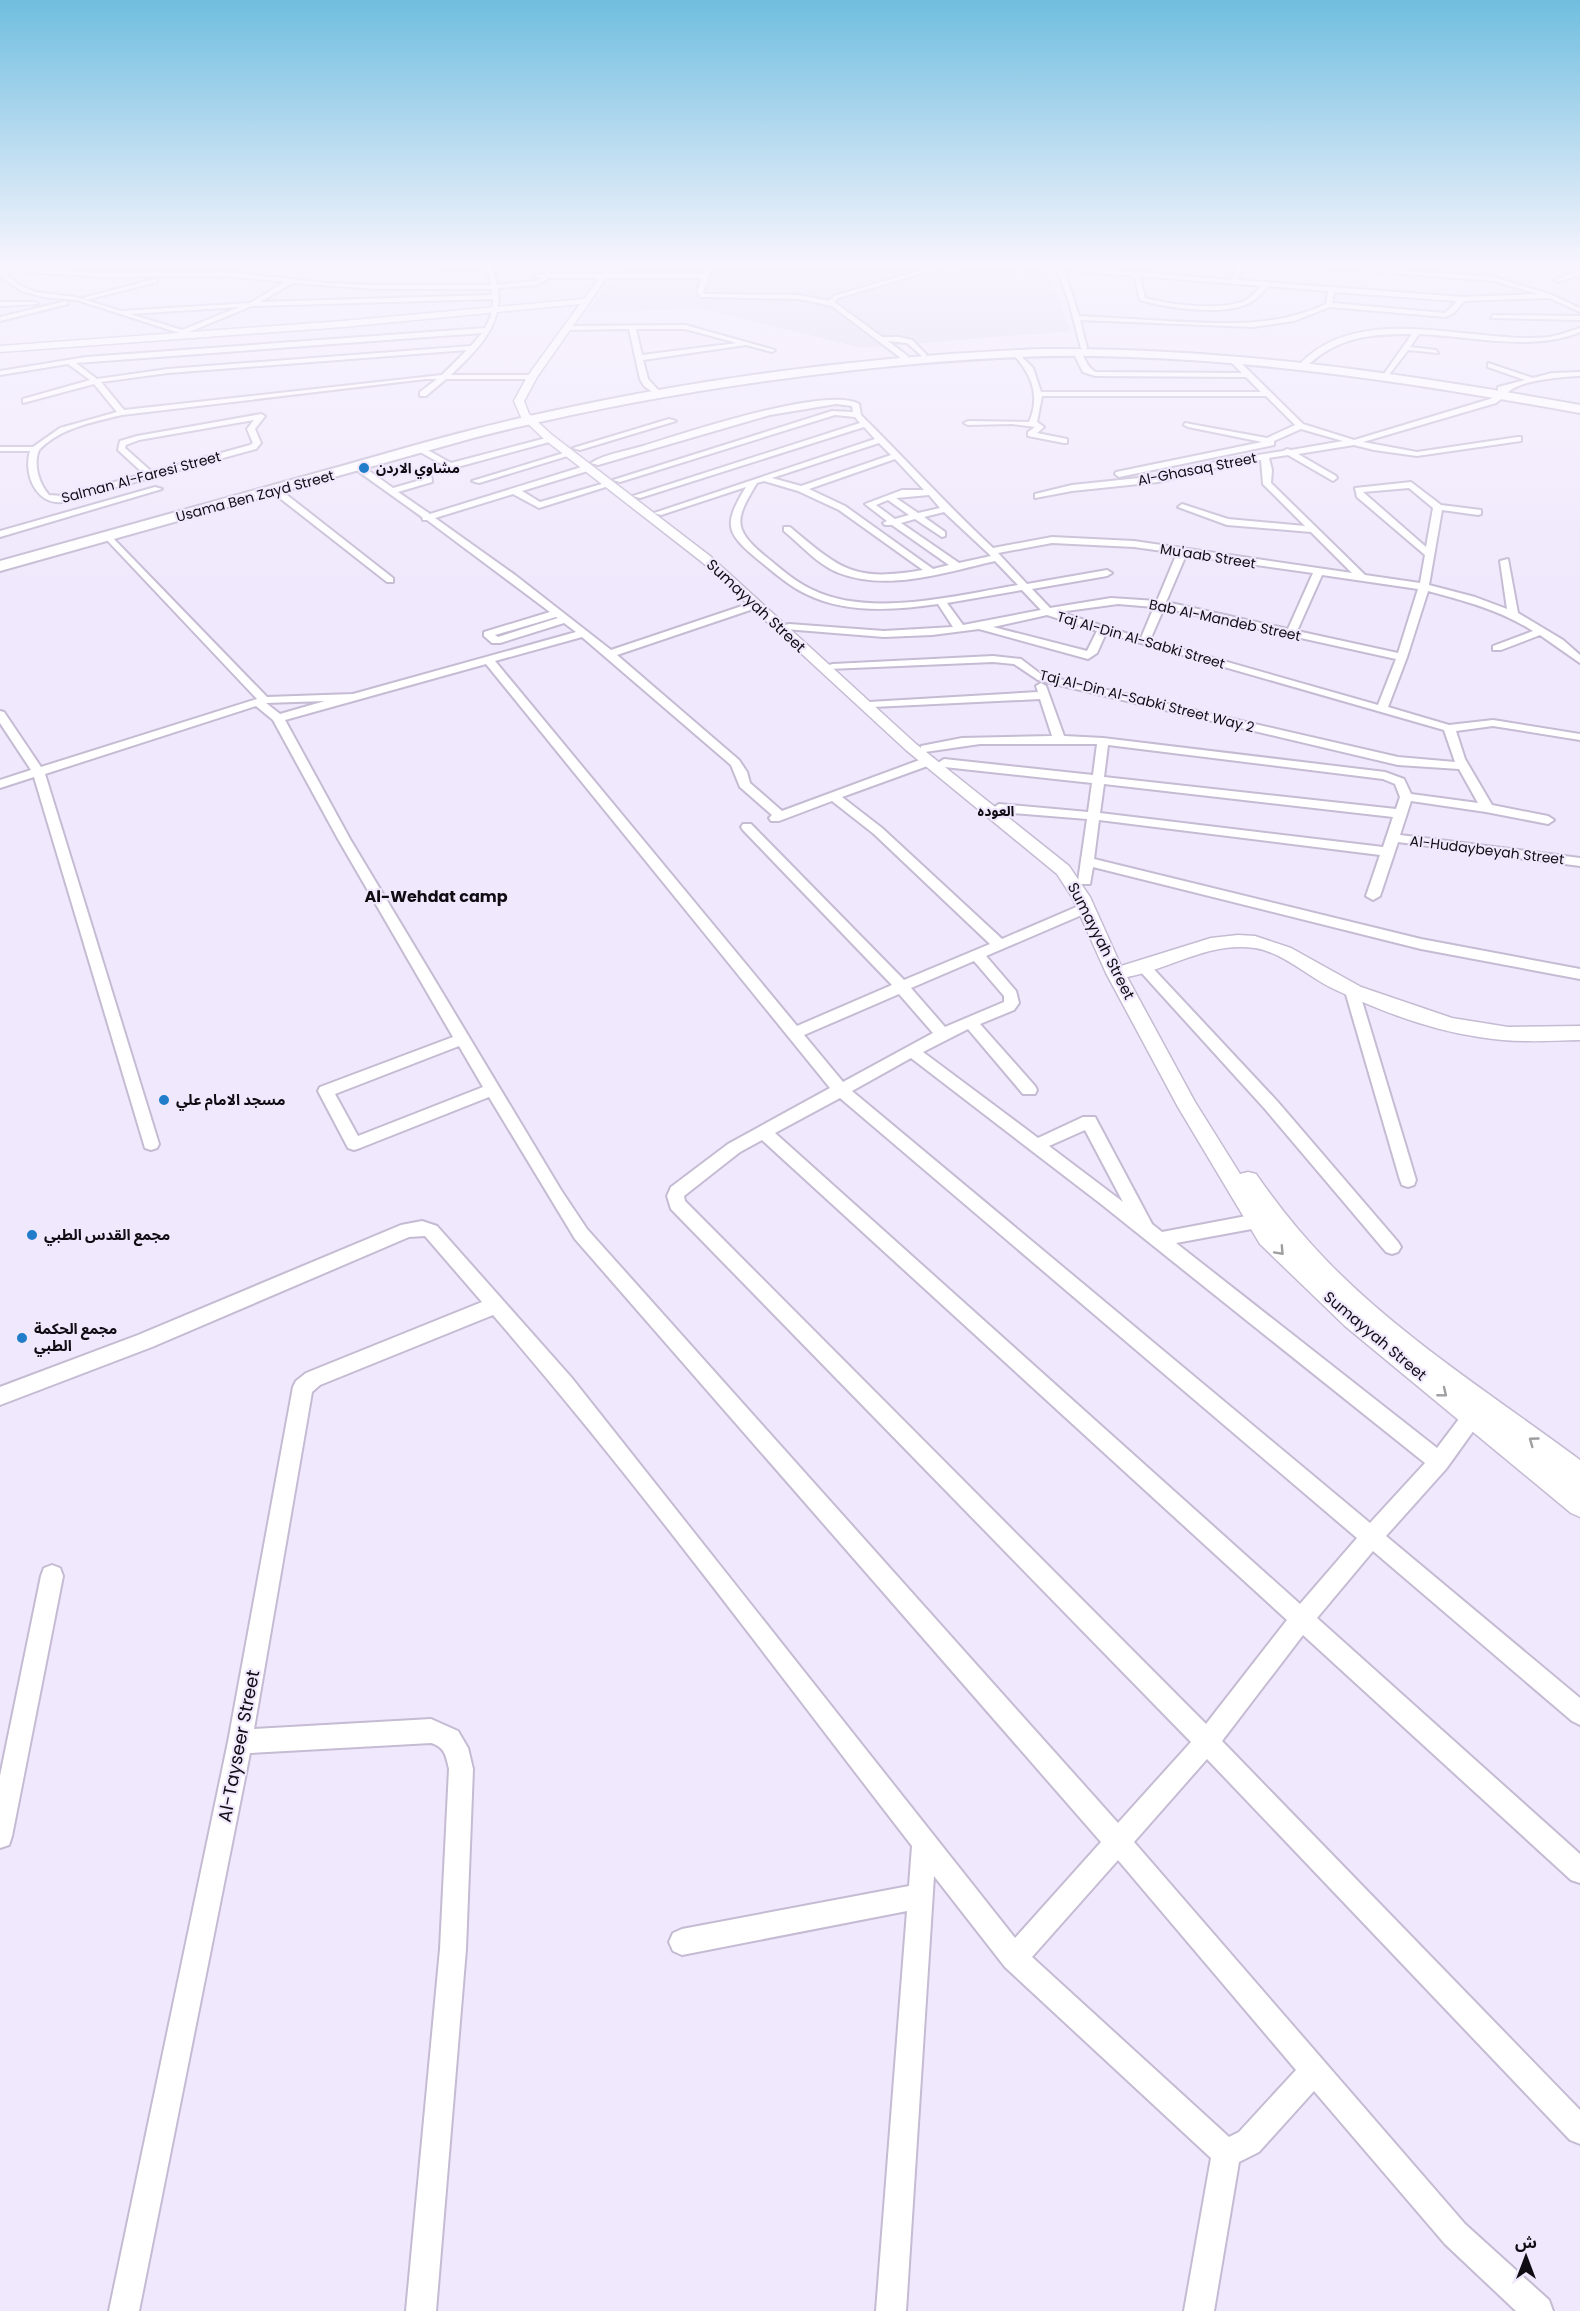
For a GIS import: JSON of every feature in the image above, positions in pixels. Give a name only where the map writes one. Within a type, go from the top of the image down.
[{"type":"highway","name":"Usama Ben Zayd Street","points":[[0,560],[470,428],[529,409],[565,409],[781,371]]},
{"type":"highway","name":"Usama Ben Zayd Street","points":[[655,392],[821,371]]},
{"type":"highway","name":"Usama Ben Zayd Street","points":[[1325,371],[1460,388],[1580,407]]},
{"type":"highway","name":"Usama Ben Zayd Street","points":[[1364,371],[1580,407]]},
{"type":"highway","name":"Usama Ben Zayd Street","points":[[0,566],[488,430],[529,409]]},
{"type":"highway","points":[[470,428],[499,412],[565,409],[553,437],[488,430]]},
{"type":"street","points":[[82,371],[96,381],[122,413]]},
{"type":"street","points":[[26,401],[96,381],[174,371]]},
{"type":"street","points":[[423,394],[452,371]]},
{"type":"street","points":[[529,409],[532,377],[536,371]]},
{"type":"street","points":[[642,371],[644,379],[655,392]]},
{"type":"street","points":[[1031,371],[1039,407],[1032,424]]},
{"type":"street","points":[[1088,371],[1095,374],[1249,375]]},
{"type":"street","points":[[1245,371],[1300,426],[1386,450],[1417,454],[1518,438]]},
{"type":"street","points":[[1507,371],[1534,381]]},
{"type":"street","points":[[1452,412],[1534,381],[1556,375],[1580,374]]},
{"type":"street","points":[[0,450],[35,449],[69,428],[122,413],[412,378],[532,377]]},
{"type":"street","points":[[1038,394],[1268,394]]},
{"type":"street","points":[[1452,412],[1498,394]]},
{"type":"street","points":[[151,476],[121,448],[123,443],[137,438],[261,416],[258,397]]},
{"type":"street","name":"Taj Al-Din Al-Sabki Street","points":[[592,466],[767,412],[842,400],[855,404],[857,415],[865,424],[1048,612],[1102,630],[1449,728]]},
{"type":"street","name":"Sumayyah Street","points":[[529,409],[553,437],[613,482],[706,560],[836,681],[1054,851],[1085,881],[1129,970],[1208,1116],[1259,1197],[1302,1251],[1377,1321],[1470,1396],[1580,1474]]},
{"type":"street","name":"Al-Ghasaq Street","points":[[1038,496],[1070,488],[1158,479],[1220,464],[1355,442],[1452,412]]},
{"type":"street","points":[[513,490],[539,505],[835,413],[857,415]]},
{"type":"street","name":"Salman Al-Faresi Street","points":[[35,449],[31,460],[44,495],[52,500],[73,497],[253,447],[257,443],[251,429],[261,416]]},
{"type":"street","points":[[476,481],[672,422]]},
{"type":"street","points":[[968,423],[1032,424],[1040,427],[1031,434],[1064,441]]},
{"type":"street","points":[[636,496],[865,424]]},
{"type":"street","points":[[1188,424],[1270,442],[1333,478]]},
{"type":"street","points":[[1094,476],[1124,473],[1270,442],[1300,426]]},
{"type":"street","points":[[419,449],[450,466],[553,437]]},
{"type":"street","points":[[658,513],[880,440]]},
{"type":"street","points":[[847,450],[856,455]]},
{"type":"street","points":[[801,489],[897,456]]},
{"type":"street","points":[[1265,457],[1268,470],[1267,484],[1362,577]]},
{"type":"street","points":[[865,460],[874,464]]},
{"type":"street","points":[[426,518],[592,466]]},
{"type":"street","points":[[358,467],[426,518],[505,571],[610,654],[735,763],[741,772],[744,784],[778,817],[933,758],[954,742],[1059,738],[1102,741],[1385,776],[1400,782],[1406,797],[1373,896]]},
{"type":"street","points":[[391,491],[429,480],[428,475]]},
{"type":"street","points":[[1070,488],[1062,484],[1062,481],[1082,477]]},
{"type":"street","points":[[766,479],[801,489],[842,508],[930,571]]},
{"type":"street","name":"Sumayyah Street","points":[[613,482],[636,496],[723,566],[933,758],[1051,858],[1071,881],[1086,908],[1129,970],[1188,1107],[1268,1238],[1284,1257],[1344,1312],[1580,1504]]},
{"type":"street","points":[[753,483],[736,510],[733,520],[740,538],[793,584],[816,595],[849,603],[940,600],[1107,573]]},
{"type":"street","points":[[1429,554],[1358,493],[1362,489],[1413,486],[1438,507],[1478,512]]},
{"type":"street","points":[[0,534],[158,489]]},
{"type":"street","points":[[275,490],[390,580]]},
{"type":"street","points":[[931,492],[908,492],[869,504],[956,566]]},
{"type":"street","points":[[890,497],[942,534]]},
{"type":"street","points":[[1182,507],[1227,522],[1314,530]]},
{"type":"street","points":[[1382,708],[1402,657],[1424,587],[1438,507]]},
{"type":"street","points":[[870,528],[946,509]]},
{"type":"street","name":"Mu'aab Street","points":[[787,529],[844,572],[872,577],[930,571],[956,566],[1027,543],[1067,540],[1134,544],[1182,553],[1424,587]]},
{"type":"street","points":[[108,536],[278,718],[342,835],[555,1195],[581,1234],[1119,1843],[1455,2234],[1538,2311]]},
{"type":"street","points":[[1144,642],[1182,553]]},
{"type":"street","points":[[1504,561],[1514,614]]},
{"type":"street","points":[[1291,633],[1318,572]]},
{"type":"street","points":[[1424,587],[1472,599],[1514,614],[1542,631],[1580,660]]},
{"type":"street","points":[[940,600],[960,629]]},
{"type":"street","name":"Bab Al-Mandeb Street","points":[[844,634],[960,629],[1106,602],[1159,604],[1402,657]]},
{"type":"street","points":[[610,654],[755,605]]},
{"type":"street","points":[[562,616],[496,641],[488,634],[562,616]]},
{"type":"street","points":[[979,626],[1088,656],[1092,653],[1102,630]]},
{"type":"street","points":[[789,627],[844,634]]},
{"type":"street","points":[[1497,648],[1542,631]]},
{"type":"street","points":[[278,718],[584,633]]},
{"type":"street","points":[[806,642],[844,634]]},
{"type":"street","name":"Taj Al-Din Al-Sabki Street Way 2","points":[[833,667],[993,658],[1017,662],[1038,677],[1398,761],[1462,766]]},
{"type":"street","points":[[489,661],[840,1089],[1580,1713]]},
{"type":"street","points":[[1038,677],[1059,738]]},
{"type":"street","points":[[873,704],[1044,695]]},
{"type":"street","points":[[0,784],[261,701],[358,697]]},
{"type":"street","points":[[0,714],[38,771],[151,1144]]},
{"type":"street","points":[[1487,808],[1462,766],[1449,728],[1493,723],[1580,737]]},
{"type":"street","points":[[1085,881],[1102,741]]},
{"type":"street","points":[[933,758],[1402,814]]},
{"type":"street","points":[[833,796],[878,831],[1000,945]]},
{"type":"street","points":[[1406,797],[1487,808],[1518,816],[1548,820]]},
{"type":"street","points":[[999,808],[1094,816],[1388,852]]},
{"type":"street","points":[[747,827],[901,986],[943,1035]]},
{"type":"street","name":"Al-Hudaybeyah Street","points":[[1394,838],[1580,862]]},
{"type":"street","points":[[1087,861],[1421,944],[1580,974]]},
{"type":"street","points":[[794,1034],[1086,908]]},
{"type":"street","points":[[1392,1247],[1271,1105],[1129,970],[1212,945],[1239,941],[1252,942],[1287,953],[1352,991],[1467,1028],[1578,1036]]},
{"type":"street","points":[[977,955],[1011,994],[1012,1000],[1009,1006],[912,1051],[734,1148],[677,1192],[675,1196],[677,1204],[1207,1742],[1580,2130]]},
{"type":"street","points":[[1352,991],[1408,1180]]},
{"type":"street","points":[[971,1023],[1029,1090]]},
{"type":"street","points":[[464,1039],[326,1091],[354,1144],[493,1089]]},
{"type":"street","points":[[912,1051],[1107,1199],[1152,1237],[1392,1422],[1439,1462]]},
{"type":"street","points":[[1035,1146],[1089,1121],[1152,1237]]},
{"type":"street","points":[[763,1132],[1580,1871]]},
{"type":"street","points":[[1152,1237],[1257,1221]]},
{"type":"street","points":[[0,1396],[145,1341],[416,1228],[431,1231],[628,1463],[1014,1958],[1226,2153]]},
{"type":"street","name":"Al-Tayseer Street","points":[[124,2311],[240,1742],[303,1387],[313,1378],[496,1305]]},
{"type":"street","points":[[1014,1958],[1207,1742],[1302,1619],[1371,1537],[1439,1462],[1472,1417]]},
{"type":"street","points":[[0,1836],[8,1754],[52,1576]]},
{"type":"street","points":[[240,1742],[431,1731],[445,1734],[456,1745],[461,1769],[453,1949],[421,2311]]},
{"type":"street","points":[[891,2311],[924,1844]]},
{"type":"street","points":[[682,1942],[920,1896]]},
{"type":"street","points":[[1226,2153],[1249,2142],[1314,2070]]},
{"type":"street","points":[[1198,2311],[1226,2153]]},
{"type":"place","name":"مشاوي الاردن","points":[[364,468]]},
{"type":"place","name":"مسجد الامام علي","points":[[164,1100]]},
{"type":"place","name":"مجمع القدس الطبي","points":[[32,1235]]},
{"type":"place","name":"مجمع الحكمة الطبي","points":[[22,1338]]},
{"type":"district","name":"العوده","points":[[996,811]]},
{"type":"district","name":"Al-Wehdat camp","points":[[436,896]]}]
